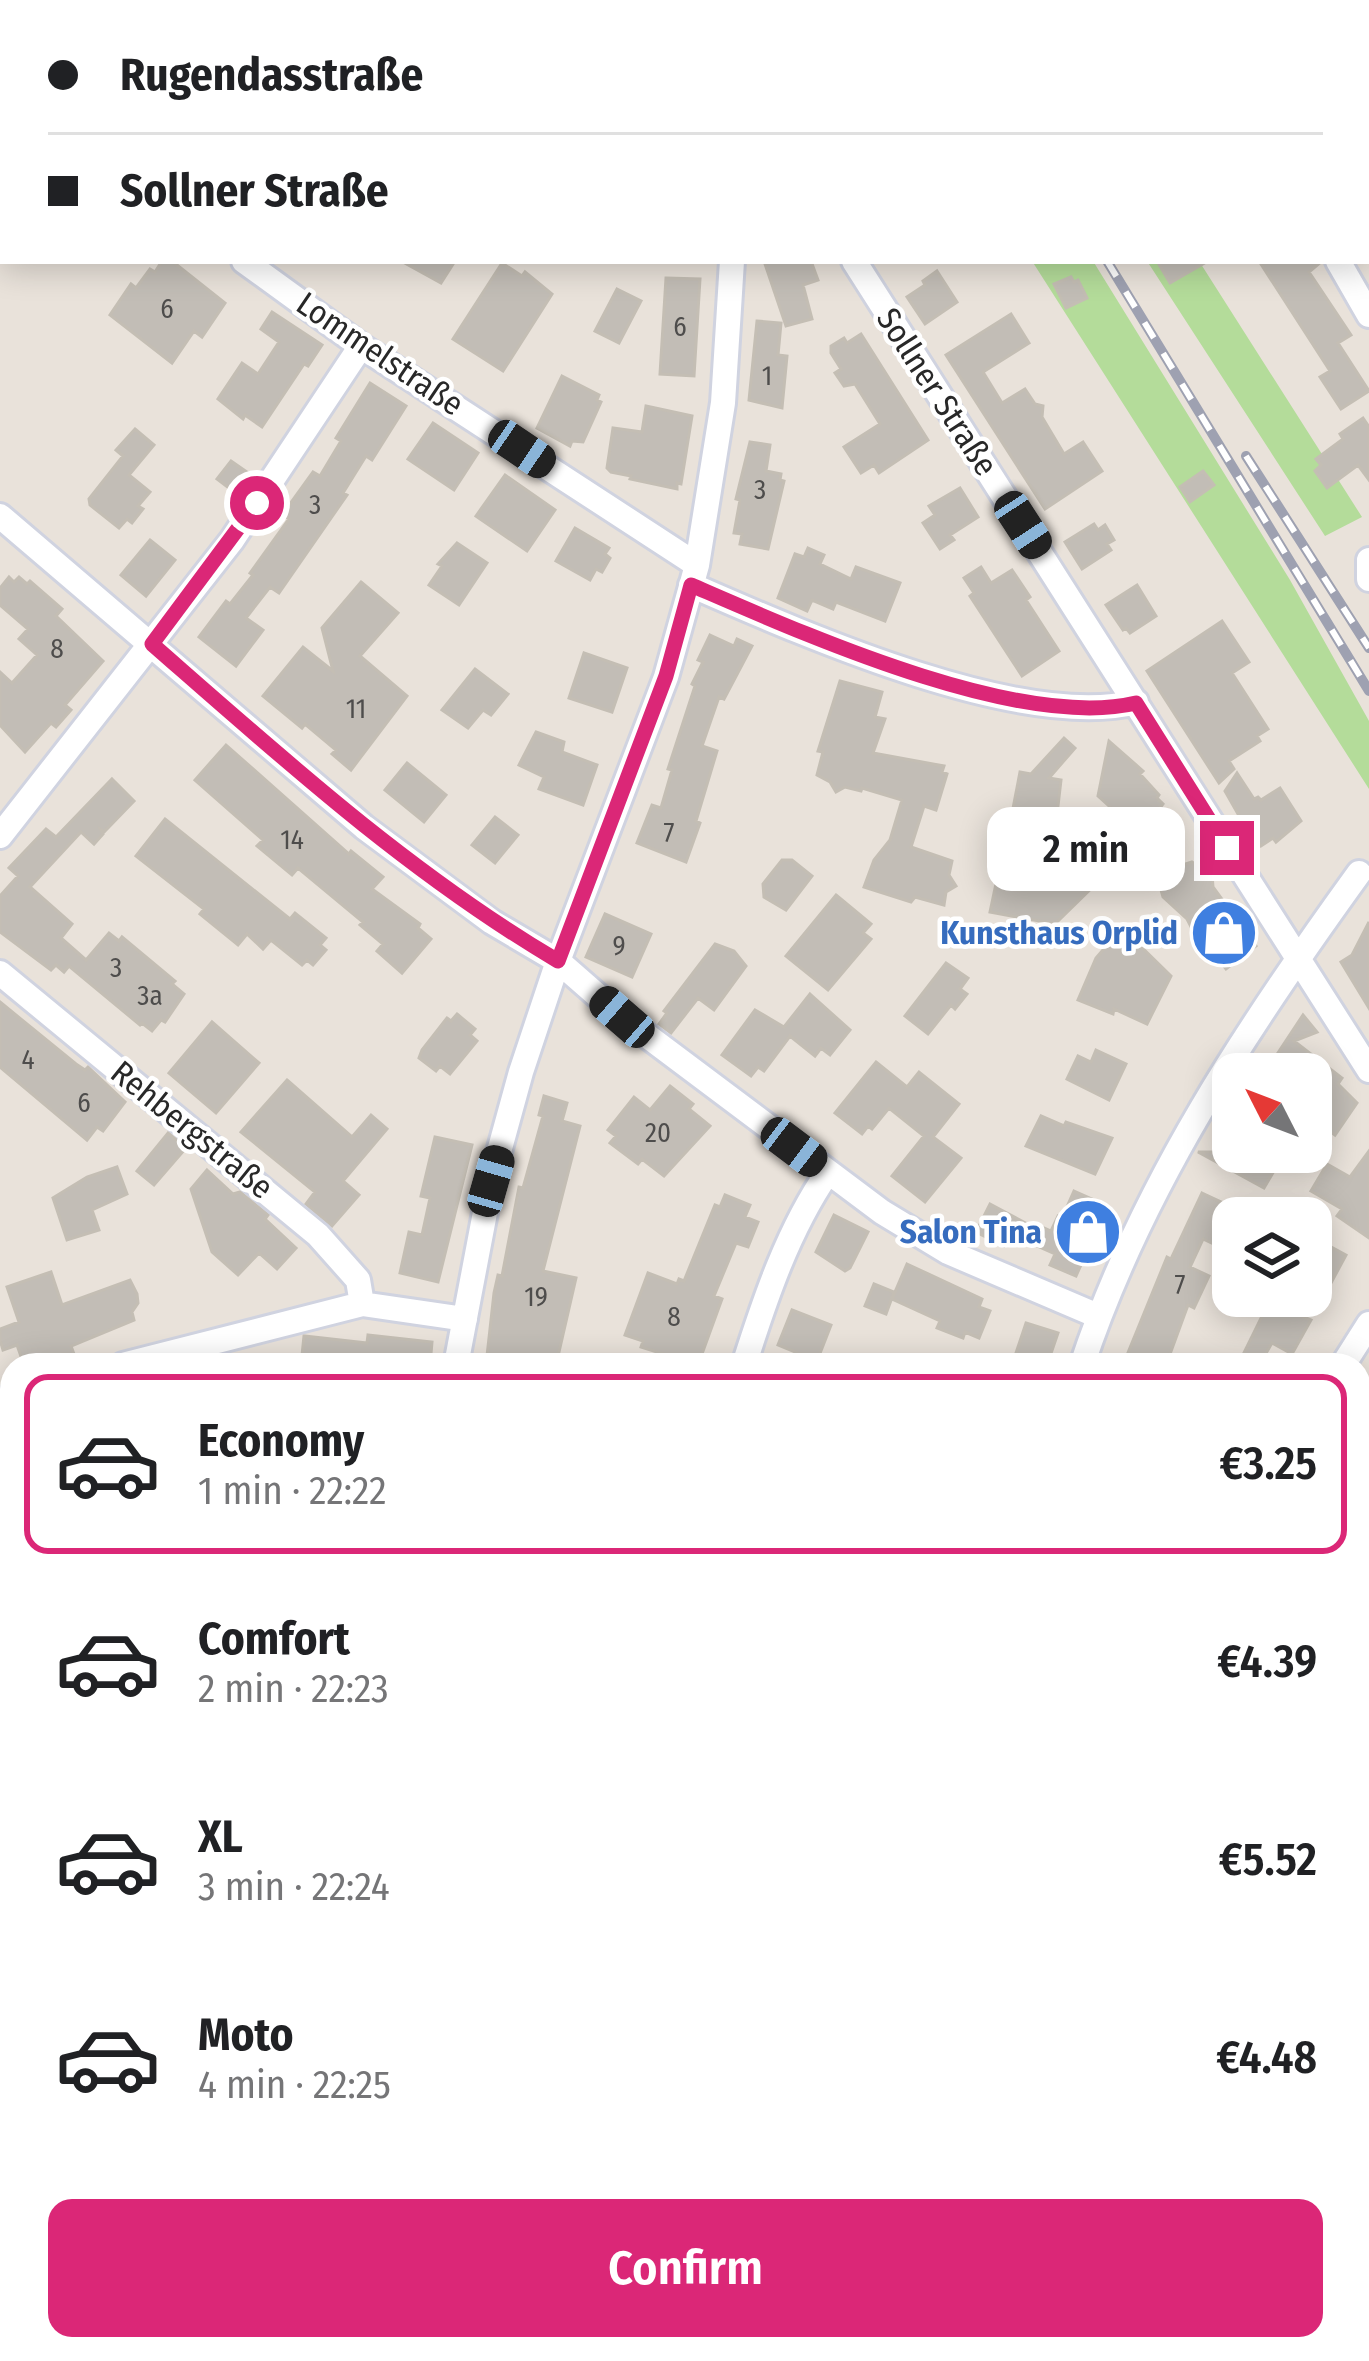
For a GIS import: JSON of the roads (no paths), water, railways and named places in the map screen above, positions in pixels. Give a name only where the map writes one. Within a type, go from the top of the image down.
[{"type":"street","name":"Lommelstraße","points":[[248,264],[756,614],[1001,698],[1103,711],[1136,703]]},
{"type":"street","points":[[459,1353],[491,1181],[558,961],[666,676],[694,575],[723,403],[732,264]]},
{"type":"street","name":"Sollner Straße","points":[[856,264],[1369,1070]]},
{"type":"street","points":[[1340,264],[1367,307]]},
{"type":"street","points":[[0,836],[232,540],[361,346]]},
{"type":"street","points":[[0,516],[364,827],[492,922],[558,961],[622,1017],[882,1212],[948,1252],[1098,1316]]},
{"type":"street","points":[[1369,560],[1369,579]]},
{"type":"street","points":[[1086,1353],[1098,1316],[1169,1167],[1216,1083],[1359,873]]},
{"type":"street","name":"Rehbergstraße","points":[[0,973],[318,1235],[358,1280],[362,1304]]},
{"type":"street","points":[[748,1353],[806,1204],[828,1172]]},
{"type":"street","points":[[170,1353],[362,1304],[466,1319]]},
{"type":"street","points":[[1350,1353],[1369,1324]]},
{"type":"railway","points":[[1109,264],[1369,691]]},
{"type":"railway","points":[[1246,456],[1369,648]]},
{"type":"place","name":"Kunsthaus Orplid","points":[[1224,933]]},
{"type":"place","name":"Salon Tina","points":[[1088,1232]]}]
